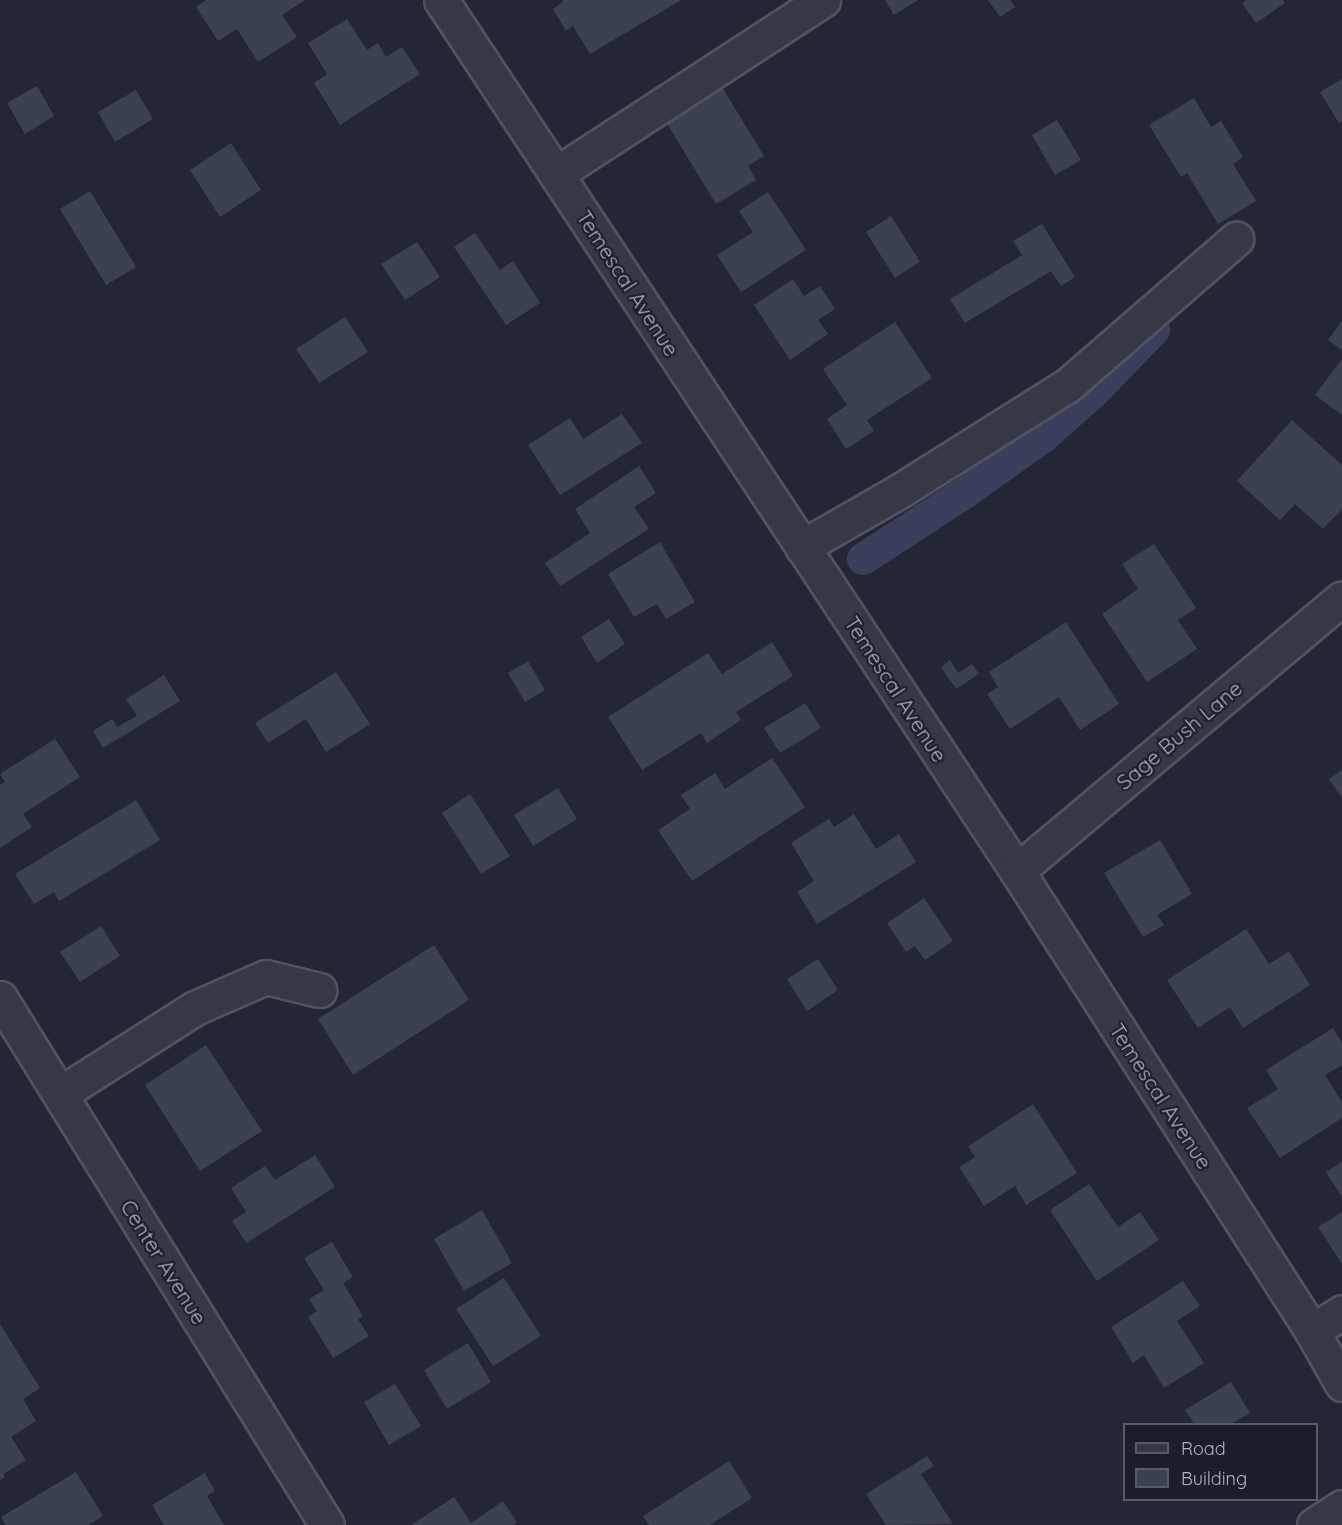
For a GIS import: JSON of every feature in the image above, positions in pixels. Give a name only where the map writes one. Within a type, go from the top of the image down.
[{"type":"street","name":"Temescal Avenue","points":[[441,0],[1017,872],[1312,1330],[1342,1384]]},
{"type":"street","points":[[556,174],[823,0]]},
{"type":"street","points":[[802,547],[900,490],[1068,385],[1236,238]]},
{"type":"street","name":"Sage Bush Lane","points":[[1017,872],[1342,598]]},
{"type":"street","points":[[60,1094],[195,1008],[266,977],[319,990]]},
{"type":"street","name":"Center Avenue","points":[[0,998],[326,1525]]},
{"type":"street","points":[[1312,1330],[1342,1312]]},
{"type":"street","points":[[1314,1525],[1342,1507]]},
{"type":"building","points":[[206,0],[305,0],[282,15],[297,37],[258,62],[237,29],[218,41],[196,7]]},
{"type":"building","points":[[562,0],[681,0],[590,54],[573,26],[566,31],[553,9],[563,2]]},
{"type":"building","points":[[885,0],[918,0],[894,15]]},
{"type":"building","points":[[988,0],[1010,0],[1015,7],[1000,17]]},
{"type":"building","points":[[1246,0],[1283,0],[1285,3],[1256,23],[1242,3]]},
{"type":"building","points":[[347,19],[367,50],[378,43],[386,57],[402,47],[420,74],[340,125],[314,83],[327,74],[308,43]]},
{"type":"building","points":[[1342,79],[1342,121],[1339,123],[1320,92]]},
{"type":"building","points":[[37,86],[54,116],[25,134],[7,103]]},
{"type":"building","points":[[722,87],[764,156],[748,166],[756,180],[716,204],[666,122]]},
{"type":"building","points":[[136,90],[153,119],[115,142],[98,112]]},
{"type":"building","points":[[1194,98],[1211,127],[1221,121],[1243,157],[1233,164],[1256,201],[1218,224],[1187,173],[1181,177],[1149,125]]},
{"type":"building","points":[[1057,120],[1081,160],[1055,175],[1032,135]]},
{"type":"building","points":[[231,143],[261,190],[220,217],[190,170]]},
{"type":"building","points":[[90,191],[136,267],[106,285],[60,209]]},
{"type":"building","points":[[768,192],[806,250],[741,292],[717,255],[753,232],[739,211]]},
{"type":"building","points":[[891,216],[920,262],[895,278],[866,232]]},
{"type":"building","points":[[1042,224],[1075,277],[1061,286],[1051,271],[965,323],[950,299],[1022,255],[1013,241]]},
{"type":"building","points":[[475,233],[500,270],[513,261],[540,303],[506,325],[454,247]]},
{"type":"building","points":[[417,242],[440,277],[405,300],[381,264]]},
{"type":"building","points":[[793,279],[804,296],[820,286],[835,309],[818,320],[828,334],[790,360],[754,305]]},
{"type":"building","points":[[345,317],[368,352],[319,383],[296,349]]},
{"type":"building","points":[[1342,321],[1342,350],[1328,340]]},
{"type":"building","points":[[895,322],[932,378],[867,420],[874,431],[846,449],[827,419],[847,405],[823,369]]},
{"type":"building","points":[[1342,359],[1342,415],[1315,395]]},
{"type":"building","points":[[622,414],[642,443],[560,495],[528,445],[570,418],[583,439]]},
{"type":"building","points":[[1292,420],[1342,465],[1342,509],[1323,529],[1295,504],[1280,520],[1237,481]]},
{"type":"building","points":[[639,466],[656,493],[634,507],[649,529],[560,586],[545,563],[590,533],[575,509]]},
{"type":"building","points":[[660,542],[695,602],[666,619],[657,604],[634,617],[608,574]]},
{"type":"building","points":[[1154,544],[1196,608],[1178,620],[1197,649],[1147,682],[1102,614],[1138,589],[1122,564]]},
{"type":"building","points":[[609,619],[625,644],[597,663],[581,637]]},
{"type":"building","points":[[1066,622],[1119,704],[1080,730],[1059,697],[1010,729],[987,694],[998,687],[989,672]]},
{"type":"building","points":[[772,642],[793,676],[736,712],[741,720],[707,743],[701,733],[642,770],[608,717],[708,653],[722,674]]},
{"type":"building","points":[[950,660],[958,673],[972,664],[979,674],[956,689],[941,667]]},
{"type":"building","points":[[528,661],[545,690],[525,702],[508,673]]},
{"type":"building","points":[[336,672],[370,724],[326,752],[306,719],[268,743],[255,723]]},
{"type":"building","points":[[164,675],[180,701],[103,748],[93,731],[112,719],[117,727],[137,716],[126,699]]},
{"type":"building","points":[[805,703],[821,728],[780,753],[764,728]]},
{"type":"building","points":[[55,739],[80,777],[23,814],[32,827],[0,848],[0,785],[5,782],[0,774]]},
{"type":"building","points":[[772,758],[805,807],[692,881],[658,830],[690,809],[681,795],[715,773],[725,789]]},
{"type":"building","points":[[1342,770],[1342,798],[1329,779]]},
{"type":"building","points":[[558,788],[577,819],[533,846],[514,815]]},
{"type":"building","points":[[470,794],[510,856],[481,874],[442,813]]},
{"type":"building","points":[[136,800],[160,840],[59,901],[54,892],[34,904],[15,874]]},
{"type":"building","points":[[854,814],[876,849],[899,834],[916,862],[817,924],[797,892],[814,881],[791,843],[829,819],[834,827]]},
{"type":"building","points":[[1160,840],[1192,894],[1157,915],[1164,925],[1143,937],[1104,873]]},
{"type":"building","points":[[924,898],[953,941],[925,960],[915,946],[906,952],[887,923]]},
{"type":"building","points":[[101,926],[120,956],[80,982],[60,952]]},
{"type":"building","points":[[1246,929],[1269,964],[1289,951],[1310,985],[1243,1028],[1230,1007],[1198,1028],[1167,980]]},
{"type":"building","points":[[434,945],[469,1000],[353,1075],[318,1019]]},
{"type":"building","points":[[818,959],[838,990],[807,1011],[787,979]]},
{"type":"building","points":[[1333,1028],[1342,1043],[1342,1065],[1325,1075],[1342,1102],[1342,1118],[1280,1158],[1247,1108],[1278,1089],[1266,1070]]},
{"type":"building","points":[[206,1045],[262,1131],[200,1171],[145,1085]]},
{"type":"building","points":[[1033,1104],[1077,1173],[1026,1205],[1015,1186],[984,1206],[959,1167],[975,1157],[968,1146]]},
{"type":"building","points":[[315,1155],[335,1187],[246,1243],[232,1221],[246,1212],[231,1188],[265,1166],[275,1180]]},
{"type":"building","points":[[1342,1162],[1342,1197],[1326,1172]]},
{"type":"building","points":[[1089,1184],[1118,1227],[1140,1212],[1159,1240],[1097,1281],[1050,1210]]},
{"type":"building","points":[[482,1210],[512,1263],[464,1291],[434,1239]]},
{"type":"building","points":[[1342,1212],[1342,1264],[1318,1227]]},
{"type":"building","points":[[332,1242],[353,1277],[343,1283],[363,1316],[358,1319],[369,1336],[333,1358],[308,1317],[317,1311],[309,1299],[324,1290],[304,1258]]},
{"type":"building","points":[[504,1278],[541,1336],[493,1366],[456,1309]]},
{"type":"building","points":[[1183,1281],[1200,1306],[1177,1321],[1204,1363],[1164,1388],[1144,1355],[1133,1363],[1111,1327]]},
{"type":"building","points":[[0,1324],[40,1388],[23,1399],[36,1421],[11,1437],[26,1460],[3,1474],[5,1477],[0,1480]]},
{"type":"building","points":[[468,1343],[491,1382],[447,1409],[424,1370]]},
{"type":"building","points":[[1231,1382],[1250,1413],[1233,1423],[1193,1423],[1185,1410]]},
{"type":"building","points":[[395,1384],[421,1426],[389,1445],[364,1402]]},
{"type":"building","points":[[927,1456],[934,1466],[921,1474],[953,1524],[886,1525],[866,1494]]},
{"type":"building","points":[[729,1461],[752,1498],[710,1525],[649,1525],[643,1516]]},
{"type":"building","points":[[76,1472],[103,1516],[88,1525],[6,1525],[1,1517]]},
{"type":"building","points":[[205,1473],[215,1491],[207,1496],[224,1525],[164,1525],[152,1505]]},
{"type":"building","points":[[454,1497],[471,1523],[503,1501],[517,1522],[513,1525],[411,1525]]},
{"type":"waterway","points":[[863,559],[966,492],[1043,437],[1095,391],[1154,330]]}]
